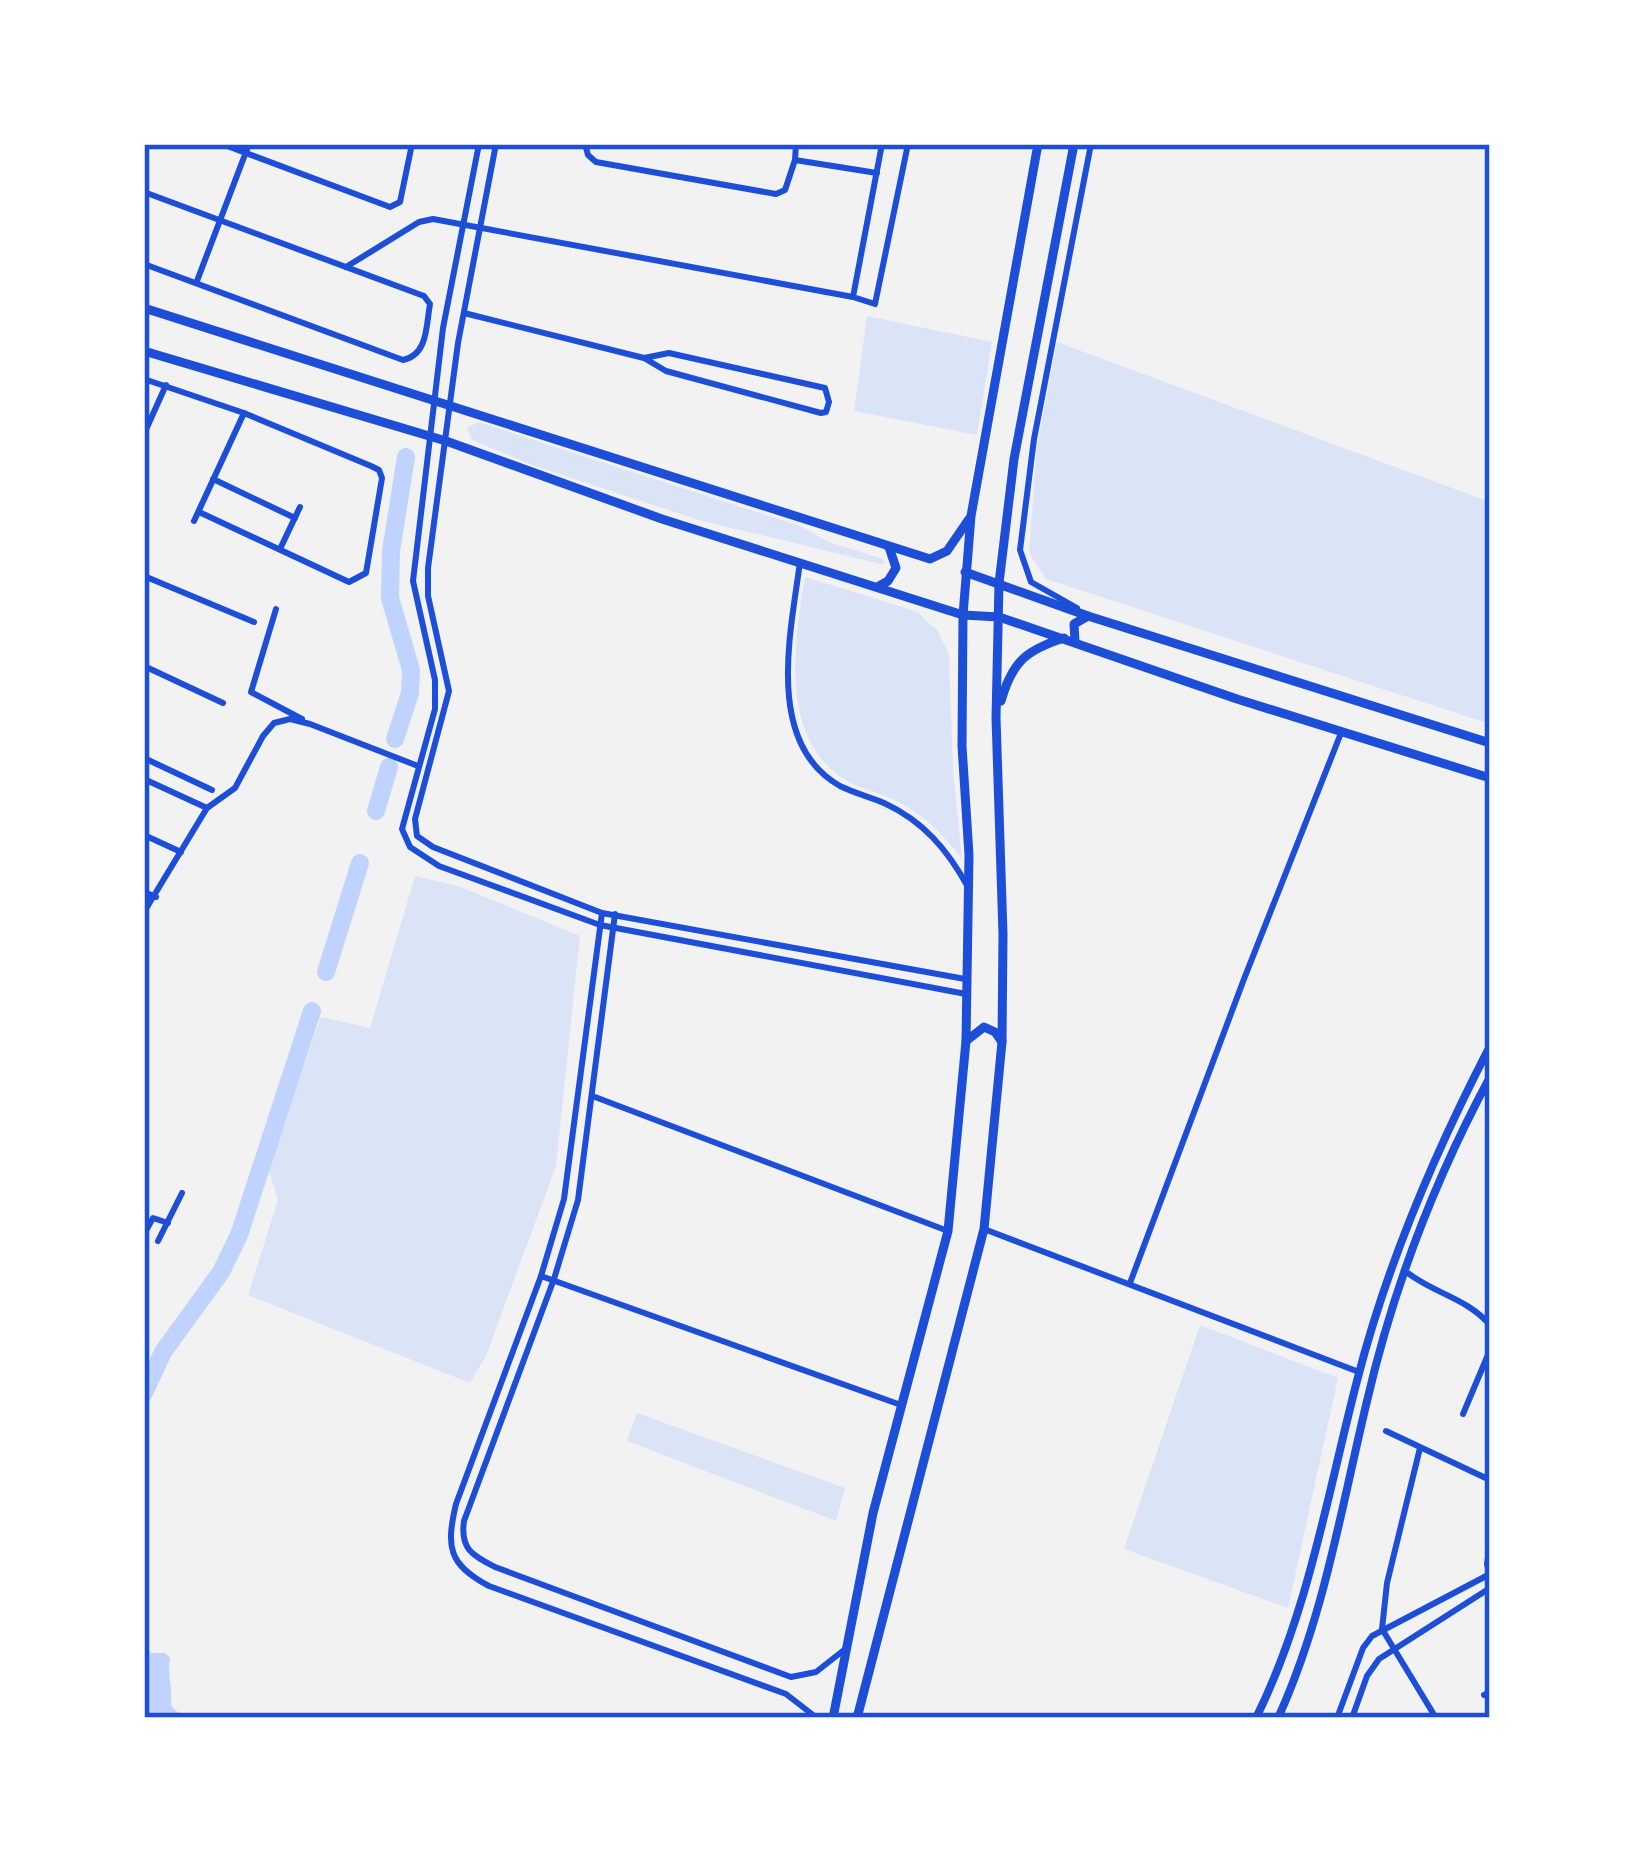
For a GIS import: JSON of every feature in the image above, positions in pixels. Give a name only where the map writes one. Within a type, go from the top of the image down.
[{"type":"main road","points":[[833,1718],[873,1514],[948,1231],[966,1041],[965,572],[1038,144]]},
{"type":"main road","points":[[857,1718],[984,1229],[1002,1042],[998,583],[1014,459],[1074,144]]},
{"type":"main road","points":[[144,308],[930,559],[946,550],[971,516]]},
{"type":"main road","points":[[144,351],[431,436],[581,491],[963,615],[999,617],[1490,778]]},
{"type":"main road","points":[[879,586],[896,568],[889,547]]},
{"type":"main road","points":[[965,572],[1093,617],[1490,740]]},
{"type":"main road","points":[[1070,640],[1075,623],[1093,617]]},
{"type":"main road","points":[[996,718],[1007,678],[1021,656],[1070,640]]},
{"type":"main road","points":[[966,1041],[984,1027],[1002,1042]]},
{"type":"main road","points":[[1256,1718],[1296,1620],[1359,1372],[1414,1205],[1490,1046]]},
{"type":"main road","points":[[1278,1718],[1320,1608],[1367,1401],[1404,1270],[1490,1077]]},
{"type":"main road","points":[[1414,1205],[1427,1211]]},
{"type":"main road","points":[[1324,1511],[1341,1515]]},
{"type":"main road","points":[[1265,1700],[1283,1706]]},
{"type":"street","points":[[222,144],[247,148],[390,207],[400,202],[411,146],[399,144]]},
{"type":"street","points":[[479,144],[434,401],[413,580],[435,680],[435,709],[402,818],[406,840],[417,854],[439,866],[600,925],[966,994]]},
{"type":"street","points":[[496,144],[448,406],[427,580],[449,691],[415,819],[418,836],[433,847],[602,913],[967,979]]},
{"type":"street","points":[[585,144],[596,162],[776,194],[785,190],[796,144]]},
{"type":"street","points":[[854,299],[882,144]]},
{"type":"street","points":[[346,267],[419,222],[433,219],[875,304],[908,144]]},
{"type":"street","points":[[1091,144],[1034,439],[1020,550],[1023,569],[1038,588],[1093,617]]},
{"type":"street","points":[[197,281],[247,148]]},
{"type":"street","points":[[795,160],[877,173]]},
{"type":"street","points":[[144,192],[424,296],[430,304],[422,349],[414,358],[403,360],[144,264]]},
{"type":"street","points":[[464,313],[644,358],[666,371],[820,413],[826,412],[829,402],[825,388],[669,353],[644,358]]},
{"type":"street","points":[[144,379],[244,412],[380,470],[366,573],[361,579],[349,582],[197,517],[244,412]]},
{"type":"street","points":[[144,434],[166,385]]},
{"type":"street","points":[[213,479],[295,518]]},
{"type":"street","points":[[280,549],[300,507]]},
{"type":"street","points":[[800,562],[789,646],[789,697],[803,746],[823,773],[839,785],[924,827],[968,887]]},
{"type":"street","points":[[144,576],[254,622]]},
{"type":"street","points":[[276,609],[251,692],[310,724]]},
{"type":"street","points":[[144,666],[223,703]]},
{"type":"street","points":[[144,912],[207,808],[235,788],[274,723],[290,718],[418,766]]},
{"type":"street","points":[[1130,1283],[1342,733]]},
{"type":"street","points":[[424,744],[436,748]]},
{"type":"street","points":[[144,758],[212,790]]},
{"type":"street","points":[[144,778],[207,808]]},
{"type":"street","points":[[144,835],[181,852]]},
{"type":"street","points":[[144,892],[156,897]]},
{"type":"street","points":[[602,913],[564,1199],[449,1532],[459,1564],[489,1586],[786,1694],[817,1718]]},
{"type":"street","points":[[615,914],[595,1097],[578,1200],[554,1280],[464,1521],[463,1540],[467,1552],[495,1567],[791,1676],[816,1672],[848,1647]]},
{"type":"street","points":[[800,963],[803,949]]},
{"type":"street","points":[[595,1097],[948,1231]]},
{"type":"street","points":[[158,1241],[182,1193]]},
{"type":"street","points":[[144,1234],[153,1218],[168,1223]]},
{"type":"street","points":[[984,1229],[1359,1372]]},
{"type":"street","points":[[1404,1270],[1417,1281],[1470,1305],[1490,1325]]},
{"type":"street","points":[[541,1276],[901,1405]]},
{"type":"street","points":[[1463,1414],[1490,1350]]},
{"type":"street","points":[[1386,1431],[1490,1480]]},
{"type":"street","points":[[1420,1448],[1387,1583],[1382,1629],[1436,1718]]},
{"type":"street","points":[[1337,1718],[1363,1648],[1382,1629],[1490,1575],[1486,1564],[1490,1545]]},
{"type":"street","points":[[459,1564],[467,1552]]},
{"type":"street","points":[[1352,1718],[1372,1666],[1394,1646],[1490,1588]]},
{"type":"street","points":[[786,1694],[791,1676]]},
{"type":"shaded area","points":[[867,316],[992,342],[977,435],[854,411]]},
{"type":"shaded area","points":[[1057,342],[1490,502],[1490,724],[1046,579],[1029,553],[1037,446]]},
{"type":"shaded area","points":[[478,422],[800,526],[829,542],[883,559],[885,565],[699,520],[535,466],[472,440],[467,428]]},
{"type":"shaded area","points":[[805,577],[906,608],[938,631],[949,655],[962,859],[922,817],[849,782],[826,764],[811,742],[796,689],[797,631]]},
{"type":"shaded area","points":[[415,876],[458,886],[580,936],[556,1166],[486,1356],[470,1383],[248,1295],[278,1200],[268,1168],[321,1017],[370,1028]]},
{"type":"shaded area","points":[[1200,1325],[1338,1378],[1288,1608],[1124,1549]]},
{"type":"shaded area","points":[[637,1413],[845,1488],[836,1521],[627,1441]]},
{"type":"water","points":[[144,1642],[151,1653],[170,1658],[171,1706],[184,1718],[144,1718]]},
{"type":"waterway","points":[[395,739],[410,693],[411,670],[390,598],[391,551],[406,457]]},
{"type":"waterway","points":[[376,811],[389,767]]},
{"type":"waterway","points":[[326,972],[360,863]]},
{"type":"waterway","points":[[144,1393],[163,1352],[221,1272],[239,1235],[312,1011]]}]
